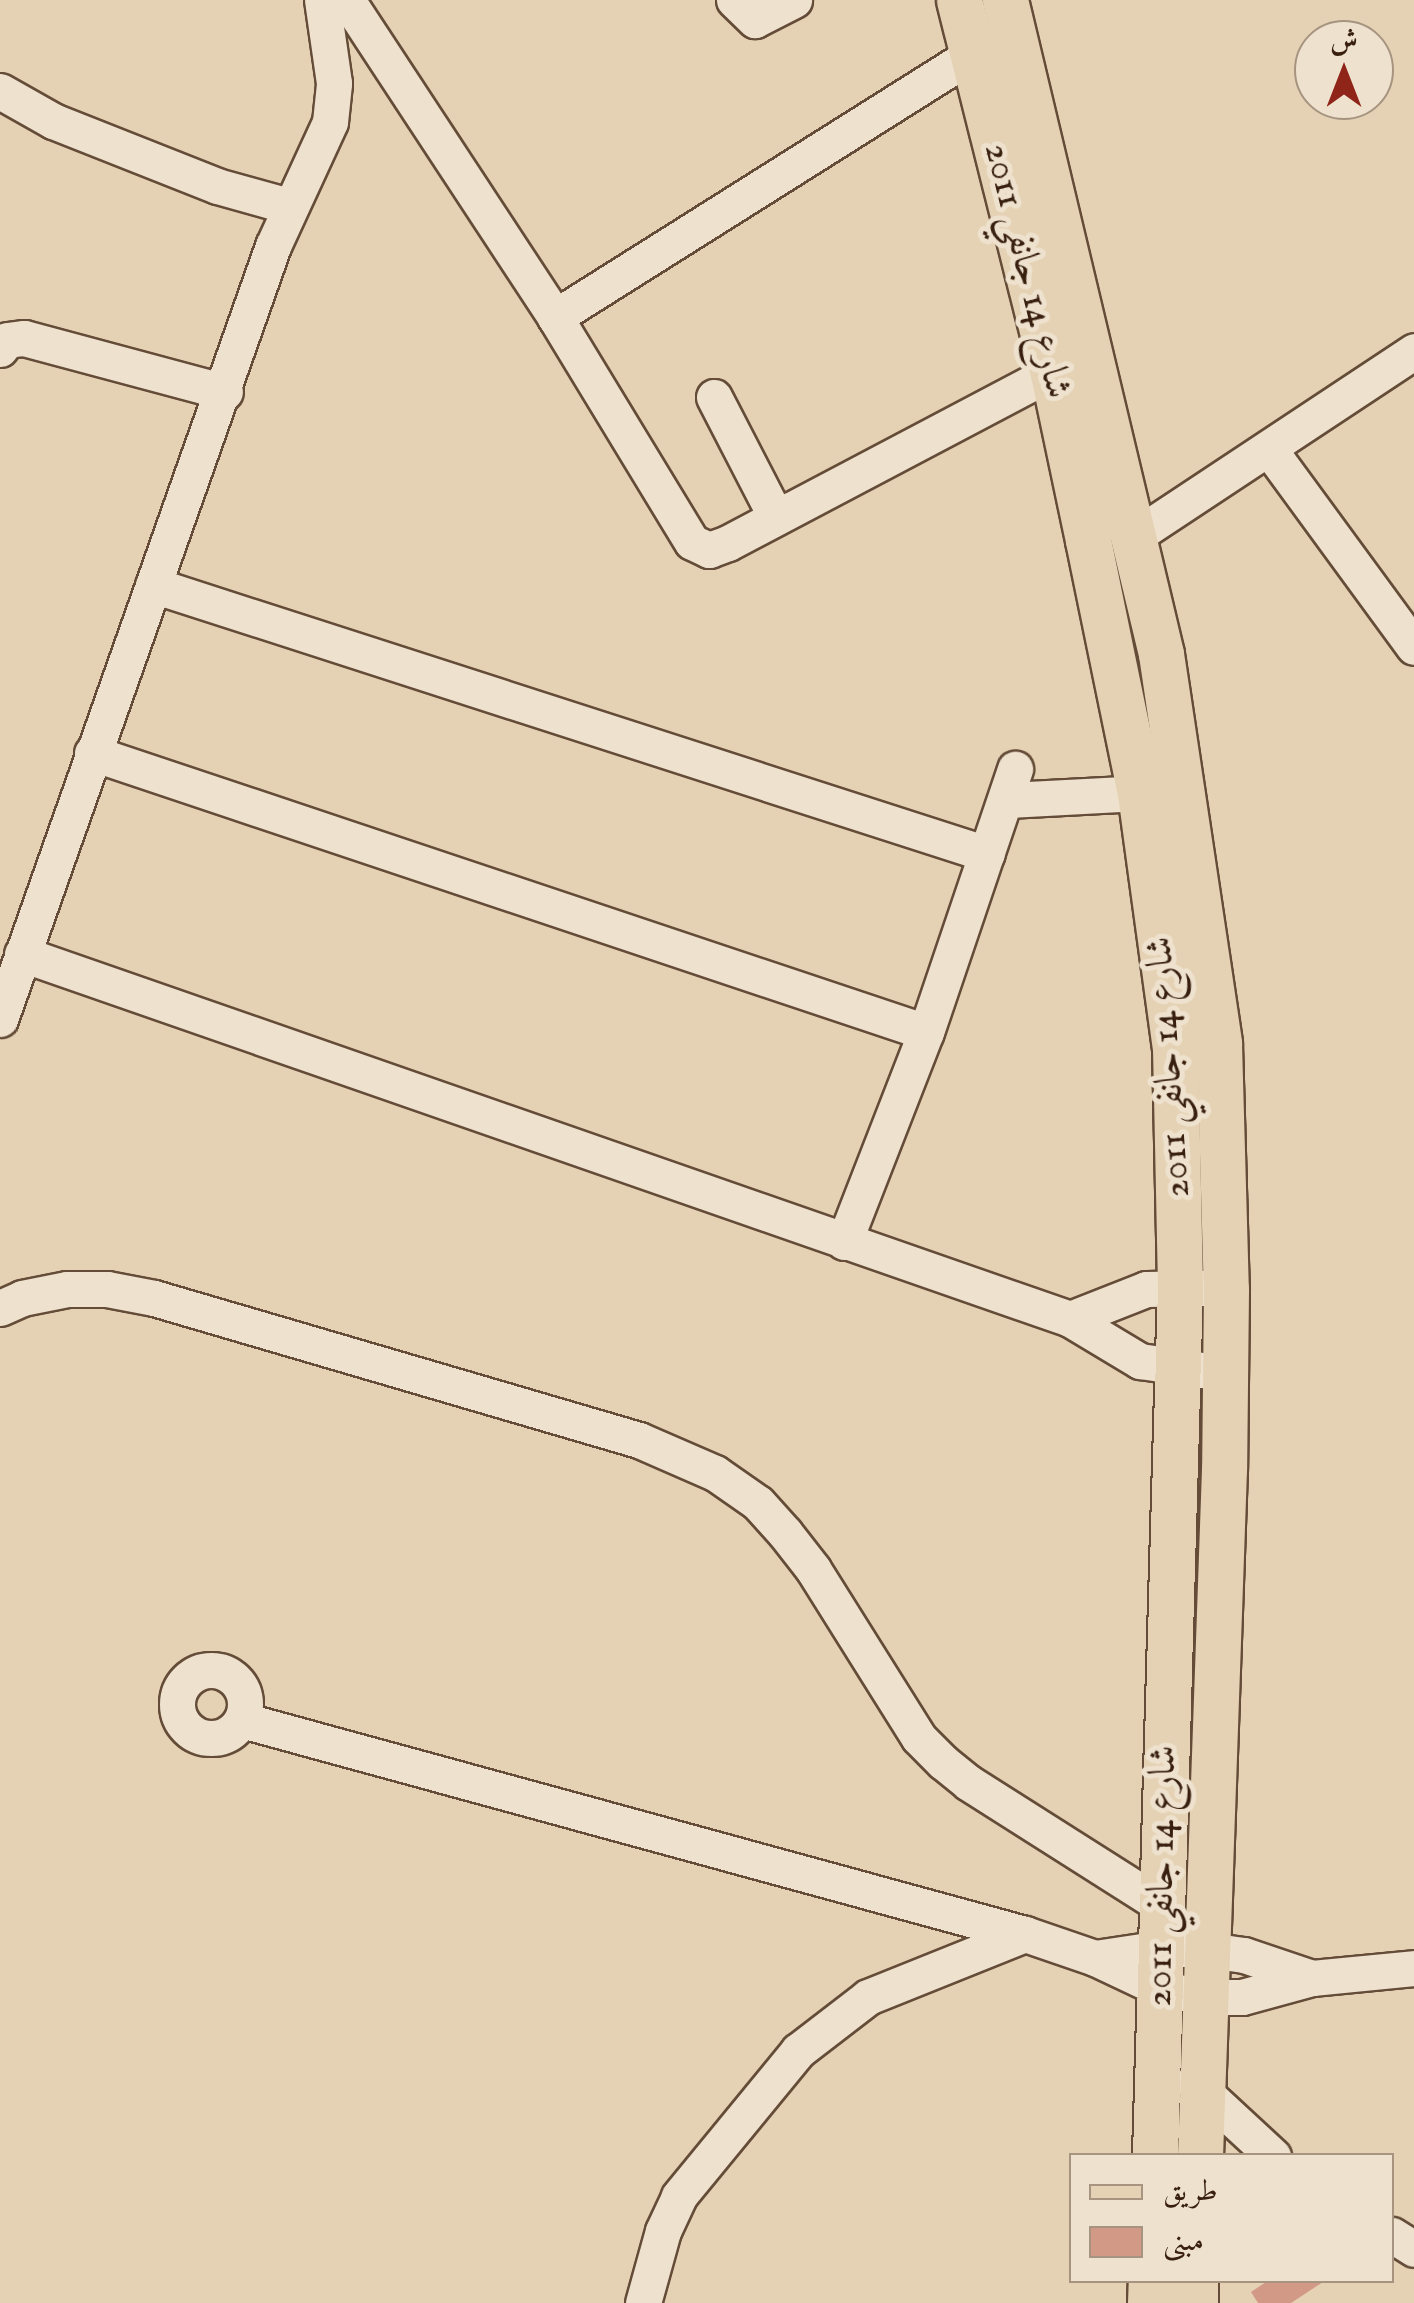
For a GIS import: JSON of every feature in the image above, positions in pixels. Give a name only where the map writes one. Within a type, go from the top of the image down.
[{"type":"main road","name":"شارع 14 جانفي 2011","points":[[959,0],[1072,361],[1135,536],[1180,764],[1215,1012],[1222,1104],[1225,1371],[1200,2153]]},
{"type":"main road","name":"شارع 14 جانفي 2011","points":[[1005,0],[1072,361],[1140,793],[1175,1047],[1180,1287],[1155,2153]]},
{"type":"street","points":[[2,1007],[289,206],[319,154],[330,122],[334,83],[322,0]]},
{"type":"street","points":[[347,0],[556,317],[692,542],[708,550],[1072,361]]},
{"type":"street","points":[[734,0],[754,20],[794,0]]},
{"type":"street","points":[[556,317],[973,54]]},
{"type":"street","points":[[0,90],[53,121],[217,186],[289,206]]},
{"type":"street","points":[[0,349],[7,340],[24,338],[225,392]]},
{"type":"street","points":[[1135,536],[1414,350]]},
{"type":"street","points":[[714,397],[776,517]]},
{"type":"street","points":[[1269,449],[1414,646]]},
{"type":"street","points":[[153,585],[988,854]]},
{"type":"street","points":[[92,753],[926,1032]]},
{"type":"street","points":[[844,1242],[926,1032],[1011,784],[1140,793]]},
{"type":"street","points":[[22,954],[1070,1318],[1140,1361],[1177,1369],[1225,1371]]},
{"type":"street","points":[[0,1308],[22,1298],[67,1288],[107,1288],[154,1298],[639,1440],[715,1473],[758,1503],[785,1533],[920,1738],[1161,1947],[1206,1997],[1260,1994],[1312,1978],[1414,1968]]},
{"type":"street","points":[[1070,1318],[1146,1289],[1226,1289]]},
{"type":"street","points":[[242,1720],[1024,1934],[1094,1958],[1161,1947],[1208,1950],[1244,1955],[1312,1978]]},
{"type":"street","points":[[644,2303],[662,2230],[679,2196],[798,2051],[868,1997],[1024,1934]]},
{"type":"street","points":[[1159,2047],[1270,2153]]},
{"type":"building","points":[[1264,2283],[1321,2283],[1291,2303],[1258,2303],[1251,2292]]}]
